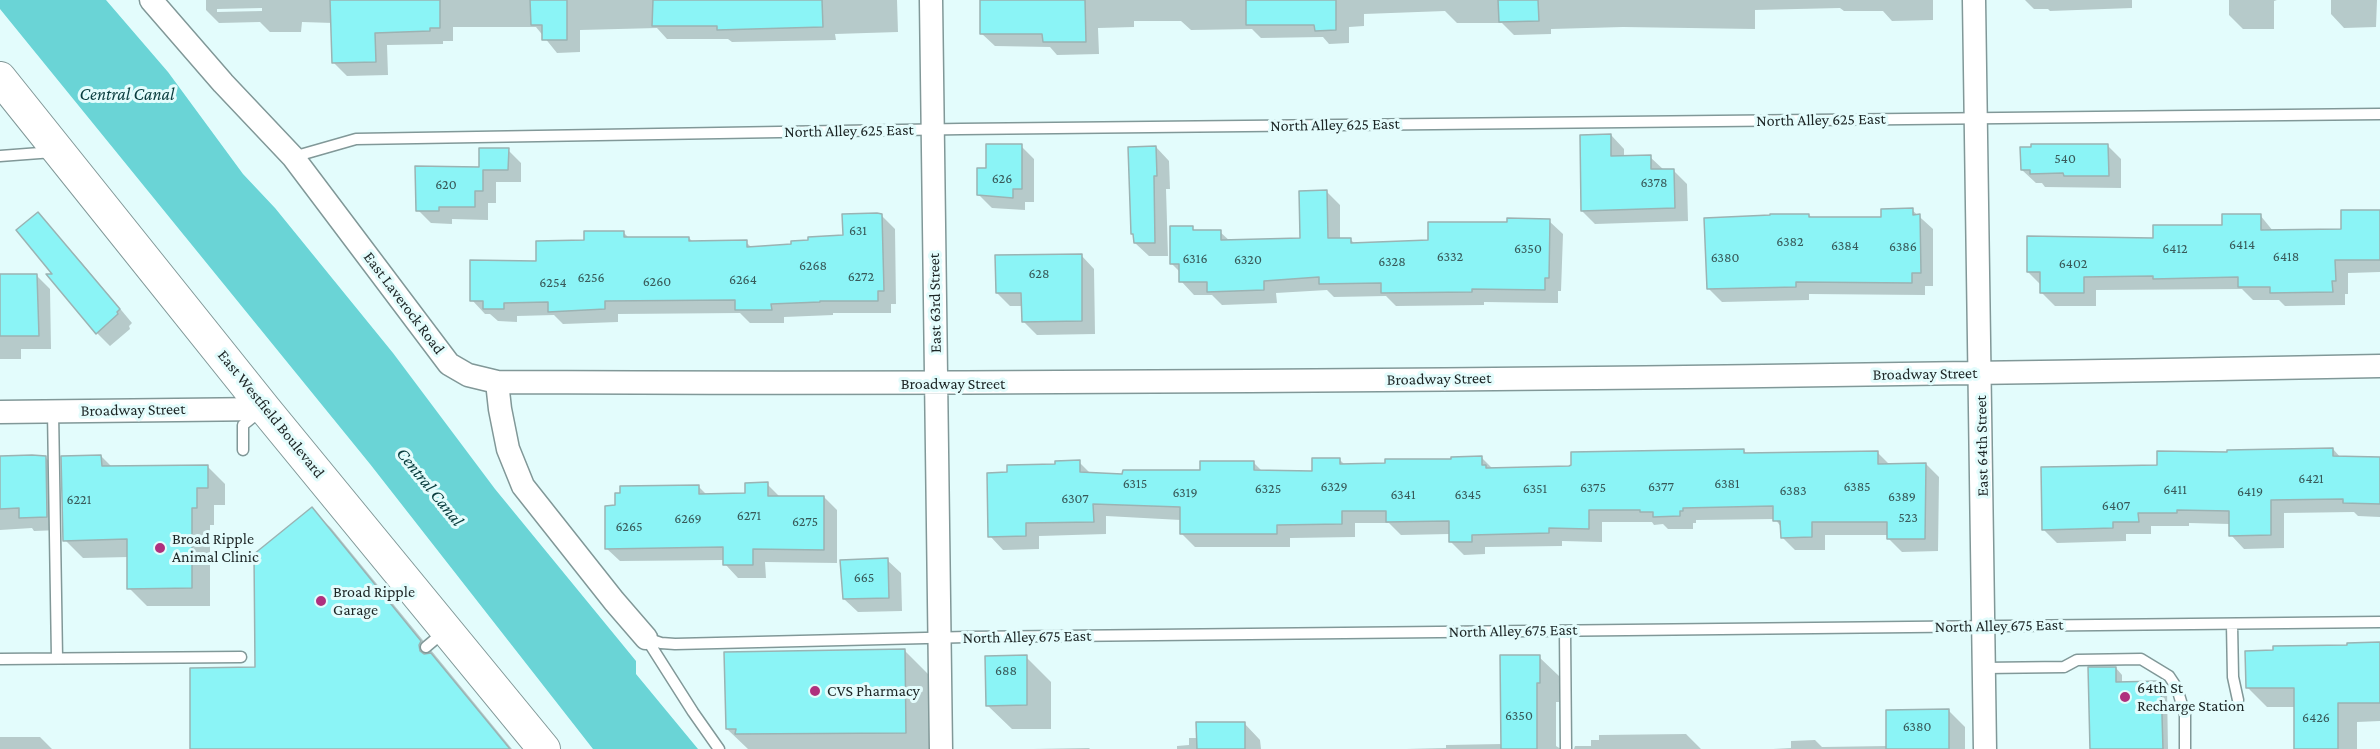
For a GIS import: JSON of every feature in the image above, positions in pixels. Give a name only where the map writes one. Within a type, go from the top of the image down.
[{"type":"main road","name":"East Westfield Boulevard","points":[[0,78],[59,152],[245,414],[437,638],[544,749]]},
{"type":"street","name":"East Laverock Road","points":[[151,0],[223,83],[293,157],[449,364],[468,375],[497,382]]},
{"type":"street","name":"East 63rd Street","points":[[931,0],[941,749]]},
{"type":"street","name":"East 64th Street","points":[[1974,0],[1985,749]]},
{"type":"street","name":"Broadway Street","points":[[497,382],[937,384],[1980,374],[2380,366]]},
{"type":"street","points":[[497,382],[508,449],[523,486],[646,638]]},
{"type":"street","name":"Broadway Street","points":[[0,412],[245,414]]},
{"type":"lane","name":"North Alley 625 East","points":[[293,157],[356,139],[933,130],[2380,114]]},
{"type":"lane","points":[[0,156],[59,152]]},
{"type":"lane","points":[[53,411],[57,658]]},
{"type":"lane","points":[[243,450],[245,414]]},
{"type":"lane","name":"North Alley 675 East","points":[[646,638],[661,643],[675,644],[940,638],[2380,622]]},
{"type":"lane","points":[[2232,624],[2233,677],[2238,700]]},
{"type":"lane","points":[[1565,631],[1566,749]]},
{"type":"lane","points":[[646,638],[719,749]]},
{"type":"lane","points":[[0,659],[241,657]]},
{"type":"lane","points":[[1984,668],[2064,668],[2077,660],[2141,659],[2169,676],[2182,700],[2185,715],[2185,749]]},
{"type":"water","name":"Central Canal","points":[[0,0],[106,0],[168,72],[243,174],[275,208],[393,353],[495,489],[636,661],[636,674],[698,749],[593,749],[370,464],[0,9]]},
{"type":"building","points":[[330,0],[440,0],[440,28],[430,28],[430,31],[375,33],[376,62],[332,63]]},
{"type":"building","points":[[530,0],[567,0],[567,40],[542,40],[542,25],[531,25]]},
{"type":"building","points":[[653,0],[822,0],[823,27],[717,30],[717,26],[652,26]]},
{"type":"building","points":[[980,0],[1085,0],[1086,42],[1043,42],[1042,34],[980,34]]},
{"type":"building","points":[[1246,0],[1336,0],[1336,30],[1315,31],[1314,25],[1246,25]]},
{"type":"building","points":[[1498,0],[1538,0],[1539,21],[1499,22]]},
{"type":"building","points":[[1611,134],[1611,156],[1651,155],[1651,169],[1674,169],[1675,208],[1581,211],[1580,135]]},
{"type":"building","points":[[986,144],[1022,144],[1022,189],[1013,189],[1013,198],[977,195],[977,168],[986,168]]},
{"type":"building","points":[[2031,144],[2108,144],[2109,176],[2064,176],[2063,173],[2030,174],[2030,170],[2021,170],[2020,147],[2031,147]]},
{"type":"building","points":[[1156,146],[1155,243],[1134,243],[1133,234],[1131,234],[1128,147]]},
{"type":"building","points":[[479,148],[509,148],[508,170],[483,170],[483,191],[475,191],[475,207],[439,207],[439,211],[416,211],[415,166],[479,167]]},
{"type":"building","points":[[1327,190],[1328,238],[1351,238],[1351,243],[1428,240],[1428,222],[1507,222],[1507,218],[1550,219],[1549,278],[1545,278],[1545,290],[1472,289],[1472,292],[1381,293],[1381,283],[1319,284],[1319,277],[1264,281],[1264,290],[1207,292],[1207,282],[1179,282],[1179,264],[1170,264],[1170,226],[1193,226],[1193,230],[1221,230],[1221,240],[1300,238],[1299,191]]},
{"type":"building","points":[[1913,208],[1913,215],[1920,214],[1921,273],[1912,273],[1912,283],[1796,282],[1796,287],[1707,289],[1704,218],[1770,214],[1809,214],[1809,217],[1881,217],[1881,209]]},
{"type":"building","points":[[2341,210],[2380,210],[2380,260],[2335,260],[2336,281],[2332,281],[2333,292],[2270,293],[2270,287],[2238,287],[2238,277],[2153,279],[2153,276],[2084,277],[2084,293],[2040,293],[2040,272],[2027,272],[2027,236],[2153,238],[2153,225],[2222,225],[2222,214],[2261,214],[2261,230],[2341,229]]},
{"type":"building","points":[[38,212],[120,309],[118,314],[96,334],[46,274],[52,274],[16,230]]},
{"type":"building","points":[[842,214],[882,214],[884,291],[878,291],[878,301],[771,304],[772,310],[735,310],[735,300],[605,301],[605,309],[548,312],[548,302],[504,303],[504,309],[483,309],[483,301],[470,301],[470,260],[536,261],[536,241],[584,240],[584,231],[624,231],[624,237],[689,237],[689,241],[747,240],[747,247],[791,244],[791,241],[808,240],[808,237],[843,235]]},
{"type":"building","points":[[1082,254],[1082,321],[1022,322],[1021,293],[996,293],[995,255]]},
{"type":"building","points":[[0,274],[37,274],[39,336],[0,336]]},
{"type":"building","points":[[2333,448],[2333,456],[2380,457],[2380,504],[2343,503],[2343,499],[2271,500],[2271,535],[2229,536],[2229,511],[2177,510],[2177,513],[2138,513],[2139,522],[2113,522],[2113,528],[2042,530],[2041,467],[2157,465],[2157,451],[2227,452],[2227,450]]},
{"type":"building","points":[[1744,449],[1744,453],[1878,451],[1878,464],[1926,463],[1925,539],[1887,539],[1887,522],[1812,522],[1812,537],[1781,538],[1780,521],[1773,521],[1773,506],[1683,508],[1680,516],[1653,517],[1653,512],[1640,512],[1640,510],[1589,510],[1589,529],[1549,528],[1549,533],[1472,535],[1472,542],[1449,542],[1449,521],[1386,522],[1386,511],[1342,511],[1342,524],[1277,525],[1277,534],[1180,534],[1180,507],[1093,504],[1094,522],[1026,523],[1026,536],[988,537],[987,473],[1007,472],[1007,465],[1055,464],[1055,461],[1080,460],[1080,472],[1122,474],[1123,470],[1200,470],[1200,461],[1254,461],[1254,470],[1312,471],[1312,458],[1340,458],[1340,464],[1385,463],[1385,459],[1451,459],[1451,457],[1482,456],[1482,465],[1486,465],[1486,468],[1569,466],[1571,465],[1571,452]]},
{"type":"building","name":"Broad Ripple Animal Clinic","points":[[101,455],[102,466],[208,465],[208,488],[197,488],[197,508],[192,508],[192,588],[127,589],[127,539],[63,541],[61,456]]},
{"type":"building","points":[[0,456],[46,456],[47,517],[19,518],[19,508],[0,509]]},
{"type":"building","points":[[768,482],[768,496],[824,496],[824,550],[753,549],[753,565],[723,565],[723,547],[605,549],[605,506],[615,505],[615,493],[620,493],[620,486],[699,485],[699,494],[745,493],[745,483]]},
{"type":"building","name":"Broad Ripple Garage","points":[[312,507],[421,641],[420,651],[424,654],[431,653],[510,749],[190,749],[190,668],[255,667],[254,554]]},
{"type":"building","points":[[888,558],[889,598],[843,599],[840,560]]},
{"type":"building","points":[[2380,642],[2380,703],[2338,703],[2338,749],[2294,749],[2294,688],[2246,688],[2245,651],[2273,650],[2273,646]]},
{"type":"building","name":"CVS Pharmacy","points":[[905,649],[906,733],[735,734],[736,729],[726,729],[724,652]]},
{"type":"building","points":[[1027,655],[1027,705],[986,706],[985,656]]},
{"type":"building","points":[[1500,655],[1540,655],[1540,683],[1537,683],[1537,749],[1501,749]]},
{"type":"building","name":"64th St Recharge Station","points":[[2088,667],[2116,667],[2116,682],[2161,681],[2163,749],[2090,749]]},
{"type":"building","points":[[1949,709],[1949,749],[1886,749],[1886,710]]},
{"type":"building","points":[[1196,722],[1245,722],[1245,749],[1197,749]]},
{"type":"place","name":"Broad Ripple Animal Clinic","points":[[160,548]]},
{"type":"place","name":"Broad Ripple Garage","points":[[321,601]]},
{"type":"place","name":"CVS Pharmacy","points":[[815,691]]},
{"type":"place","name":"64th St Recharge Station","points":[[2125,697]]}]
